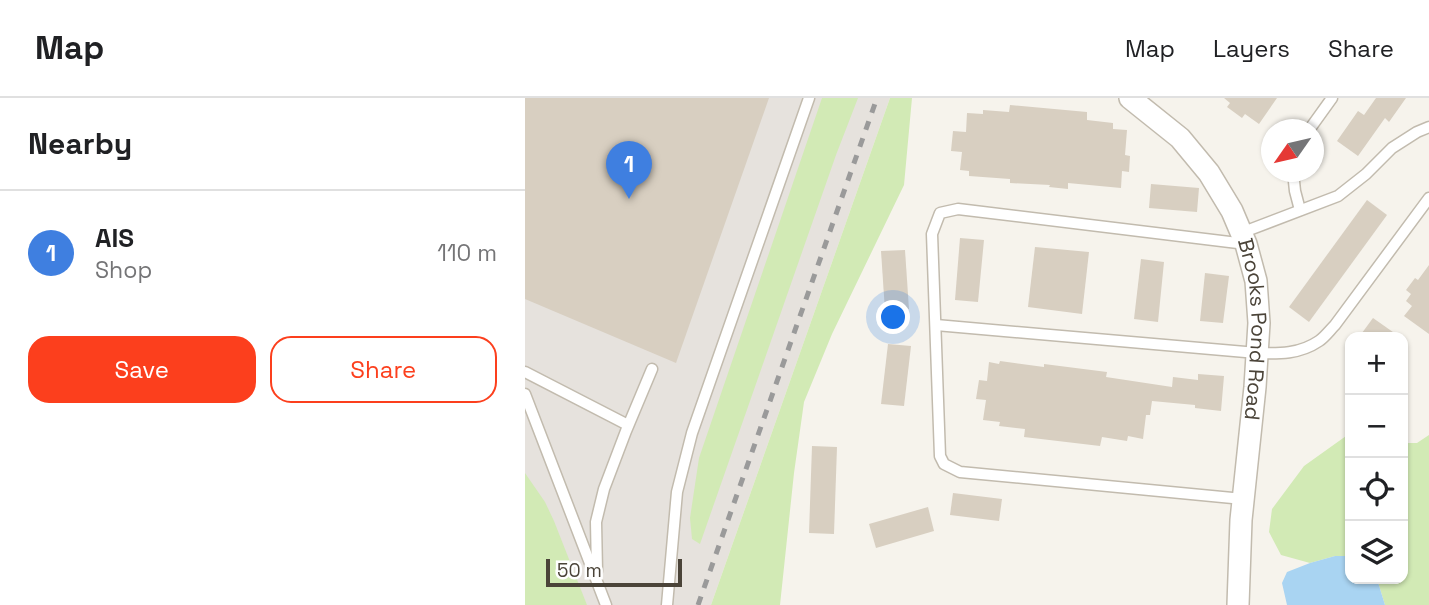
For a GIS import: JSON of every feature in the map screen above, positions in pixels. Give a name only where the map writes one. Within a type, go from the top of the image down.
[{"type":"street","name":"Brooks Pond Road","points":[[1129,98],[1180,138],[1209,173],[1232,211],[1256,281],[1259,323],[1241,520],[1238,605]]},
{"type":"lane","points":[[667,605],[677,492],[683,464],[809,98]]},
{"type":"lane","points":[[1317,119],[1332,98]]},
{"type":"lane","points":[[1243,499],[961,472],[944,464],[940,456],[932,234],[940,214],[958,209],[1243,238],[1338,196],[1366,174],[1392,148],[1429,127]]},
{"type":"lane","points":[[1294,182],[1300,211]]},
{"type":"lane","points":[[936,325],[1257,353],[1281,354],[1299,351],[1320,341],[1335,325],[1429,198]]},
{"type":"lane","points":[[597,581],[596,522],[604,489],[652,369]]},
{"type":"lane","points":[[525,372],[628,425]]},
{"type":"lane","points":[[525,394],[606,605]]},
{"type":"shaded area","points":[[525,98],[890,98],[711,605],[525,605]]},
{"type":"green space","points":[[822,98],[858,98],[700,544],[692,539],[690,518],[699,458]]},
{"type":"green space","points":[[890,98],[912,98],[904,185],[832,334],[804,402],[780,605],[711,605]]},
{"type":"green space","points":[[1429,435],[1429,605],[1385,605],[1379,584],[1408,584],[1408,443],[1417,443]]},
{"type":"green space","points":[[1345,437],[1345,556],[1310,563],[1281,555],[1269,532],[1272,509],[1304,466]]},
{"type":"green space","points":[[525,473],[545,502],[554,521],[587,605],[525,605]]},
{"type":"water","points":[[1345,556],[1345,584],[1379,584],[1385,605],[1287,605],[1282,583],[1287,572],[1310,563]]},
{"type":"building","points":[[525,98],[769,98],[676,363],[525,299]]},
{"type":"building","points":[[1224,98],[1277,98],[1259,124],[1245,114],[1242,118],[1227,107],[1230,103]]},
{"type":"building","points":[[1376,98],[1406,98],[1389,122],[1385,118],[1358,156],[1337,141],[1358,111],[1364,115]]},
{"type":"building","points":[[1010,105],[1087,112],[1087,120],[1113,123],[1113,129],[1127,130],[1125,155],[1130,156],[1129,172],[1122,171],[1121,188],[1068,183],[1068,189],[1049,187],[1050,185],[1010,183],[1010,179],[969,176],[969,171],[960,170],[962,152],[951,151],[953,131],[966,132],[967,113],[983,114],[983,110],[1009,112]]},
{"type":"building","points":[[1151,184],[1199,188],[1197,212],[1149,208]]},
{"type":"building","points":[[1367,200],[1387,215],[1309,322],[1289,307]]},
{"type":"building","points":[[960,238],[984,240],[978,302],[955,300]]},
{"type":"building","points":[[1035,247],[1089,252],[1082,314],[1028,307]]},
{"type":"building","points":[[905,250],[909,309],[885,311],[881,251]]},
{"type":"building","points":[[1141,259],[1164,262],[1158,322],[1134,319]]},
{"type":"building","points":[[1429,265],[1429,334],[1404,316],[1412,306],[1406,301],[1411,294],[1406,290]]},
{"type":"building","points":[[1205,273],[1229,276],[1223,323],[1200,321]]},
{"type":"building","points":[[1373,318],[1393,332],[1363,332]]},
{"type":"building","points":[[888,344],[911,346],[904,406],[881,404]]},
{"type":"building","points":[[1000,361],[1107,372],[1106,377],[1172,387],[1173,377],[1198,380],[1198,374],[1224,376],[1221,411],[1195,408],[1195,405],[1152,401],[1150,415],[1146,415],[1143,439],[1128,436],[1127,441],[1102,437],[1100,446],[1024,437],[1025,429],[999,426],[1000,422],[983,420],[986,400],[976,399],[979,380],[987,381],[989,362],[999,364]]},
{"type":"building","points":[[812,446],[837,447],[834,534],[809,533]]},
{"type":"building","points":[[953,493],[1002,499],[999,521],[950,515]]},
{"type":"building","points":[[928,507],[934,531],[876,548],[869,524]]},
{"type":"railway","points":[[698,605],[877,98]]},
{"type":"place","name":"AIS","points":[[629,199]]}]
